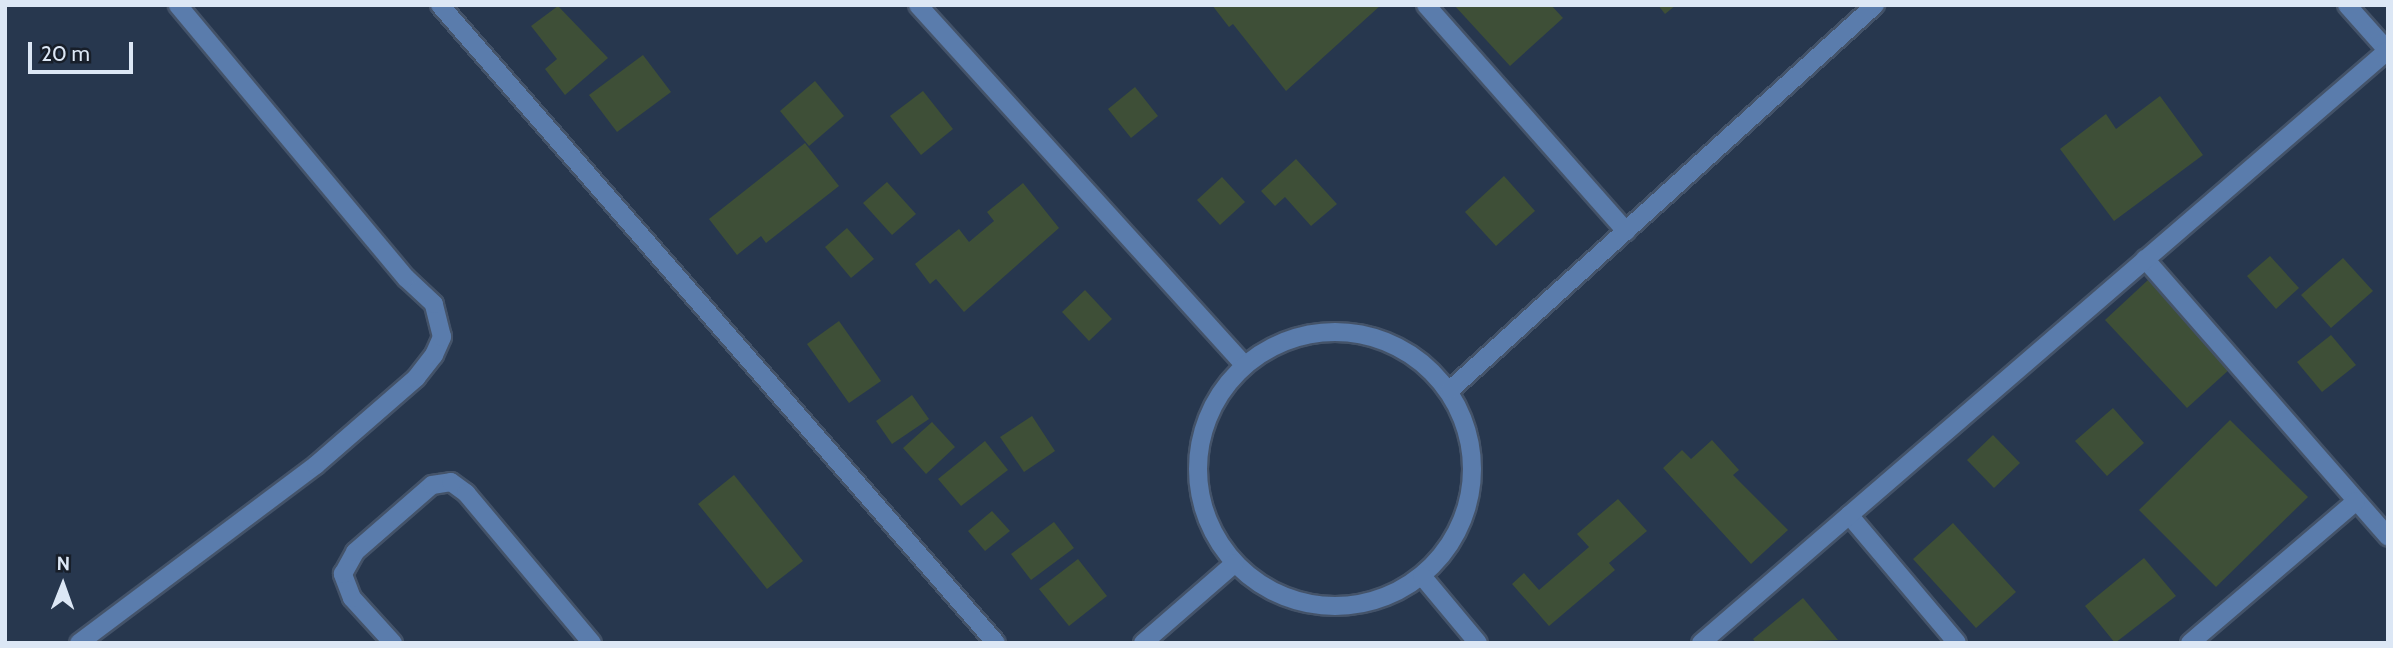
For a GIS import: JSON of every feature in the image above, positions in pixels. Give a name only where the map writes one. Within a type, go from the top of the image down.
[{"type":"street","points":[[79,643],[316,465],[416,378],[434,355],[442,337],[434,304],[406,278],[178,5]]},
{"type":"street","points":[[440,5],[996,643]]},
{"type":"street","points":[[918,5],[1244,364]]},
{"type":"street","points":[[1426,5],[1626,231]]},
{"type":"street","points":[[1449,391],[1875,5]]},
{"type":"street","points":[[1701,643],[2388,51],[2347,5]]},
{"type":"street","points":[[2146,259],[2388,537]]},
{"type":"street","points":[[1329,331],[1364,336],[1417,358],[1449,391],[1467,428],[1473,468],[1467,509],[1450,545],[1422,576],[1393,594],[1360,604],[1326,606],[1292,600],[1261,586],[1234,564],[1209,527],[1197,484],[1199,440],[1215,398],[1244,364],[1284,340],[1329,331]]},
{"type":"street","points":[[393,643],[352,598],[344,574],[355,552],[432,485],[451,482],[466,493],[592,643]]},
{"type":"street","points":[[2190,643],[2356,501]]},
{"type":"street","points":[[1849,515],[1957,643]]},
{"type":"street","points":[[1143,643],[1234,564]]},
{"type":"street","points":[[1422,576],[1478,643]]},
{"type":"building","points":[[1212,5],[1381,5],[1286,91],[1233,24],[1229,27]]},
{"type":"building","points":[[1454,5],[1551,5],[1563,18],[1510,66]]},
{"type":"building","points":[[1658,5],[1676,5],[1665,14]]},
{"type":"building","points":[[558,6],[608,58],[565,95],[545,69],[557,59],[531,26]]},
{"type":"building","points":[[643,55],[671,92],[617,132],[589,95]]},
{"type":"building","points":[[815,81],[844,116],[809,146],[780,111]]},
{"type":"building","points":[[1135,87],[1158,116],[1131,138],[1108,109]]},
{"type":"building","points":[[923,91],[953,129],[921,155],[890,116]]},
{"type":"building","points":[[2160,96],[2203,155],[2114,221],[2060,149],[2106,114],[2116,129]]},
{"type":"building","points":[[805,143],[839,186],[766,243],[761,236],[737,255],[709,219]]},
{"type":"building","points":[[1296,159],[1337,204],[1311,226],[1285,197],[1275,206],[1261,191]]},
{"type":"building","points":[[1504,176],[1535,211],[1496,246],[1465,212]]},
{"type":"building","points":[[1222,177],[1245,202],[1220,225],[1197,200]]},
{"type":"building","points":[[887,182],[916,214],[892,235],[863,203]]},
{"type":"building","points":[[1023,183],[1059,228],[964,312],[936,279],[930,284],[915,264],[959,229],[969,242],[994,221],[987,212]]},
{"type":"building","points":[[847,228],[874,259],[851,278],[825,247]]},
{"type":"building","points":[[2270,256],[2299,288],[2276,309],[2247,276]]},
{"type":"building","points":[[2343,258],[2373,291],[2331,328],[2301,295]]},
{"type":"building","points":[[2148,280],[2231,368],[2187,408],[2105,320]]},
{"type":"building","points":[[1085,290],[1112,319],[1089,341],[1062,312]]},
{"type":"building","points":[[839,321],[881,381],[849,403],[807,344]]},
{"type":"building","points":[[2331,335],[2356,365],[2322,392],[2297,362]]},
{"type":"building","points":[[912,395],[929,419],[892,444],[876,421]]},
{"type":"building","points":[[2113,408],[2144,443],[2107,476],[2075,441]]},
{"type":"building","points":[[1032,416],[1055,451],[1024,472],[1000,437]]},
{"type":"building","points":[[2230,420],[2308,497],[2216,587],[2139,510]]},
{"type":"building","points":[[932,422],[955,447],[926,474],[903,448]]},
{"type":"building","points":[[1993,435],[2020,463],[1994,488],[1967,460]]},
{"type":"building","points":[[1712,440],[1739,470],[1733,475],[1788,530],[1751,564],[1663,468],[1682,450],[1691,459]]},
{"type":"building","points":[[985,441],[1008,470],[961,506],[938,479]]},
{"type":"building","points":[[734,475],[803,561],[767,589],[698,504]]},
{"type":"building","points":[[1618,499],[1647,531],[1609,563],[1615,570],[1549,626],[1512,584],[1524,573],[1539,590],[1589,547],[1577,534]]},
{"type":"building","points":[[992,511],[1010,531],[985,551],[968,531]]},
{"type":"building","points":[[1054,522],[1074,548],[1031,580],[1011,554]]},
{"type":"building","points":[[1953,523],[2016,592],[1976,628],[1913,559]]},
{"type":"building","points":[[2144,558],[2176,596],[2115,643],[2085,606]]},
{"type":"building","points":[[1078,559],[1107,596],[1069,626],[1039,589]]},
{"type":"building","points":[[1803,598],[1838,640],[1756,643],[1753,639]]}]
